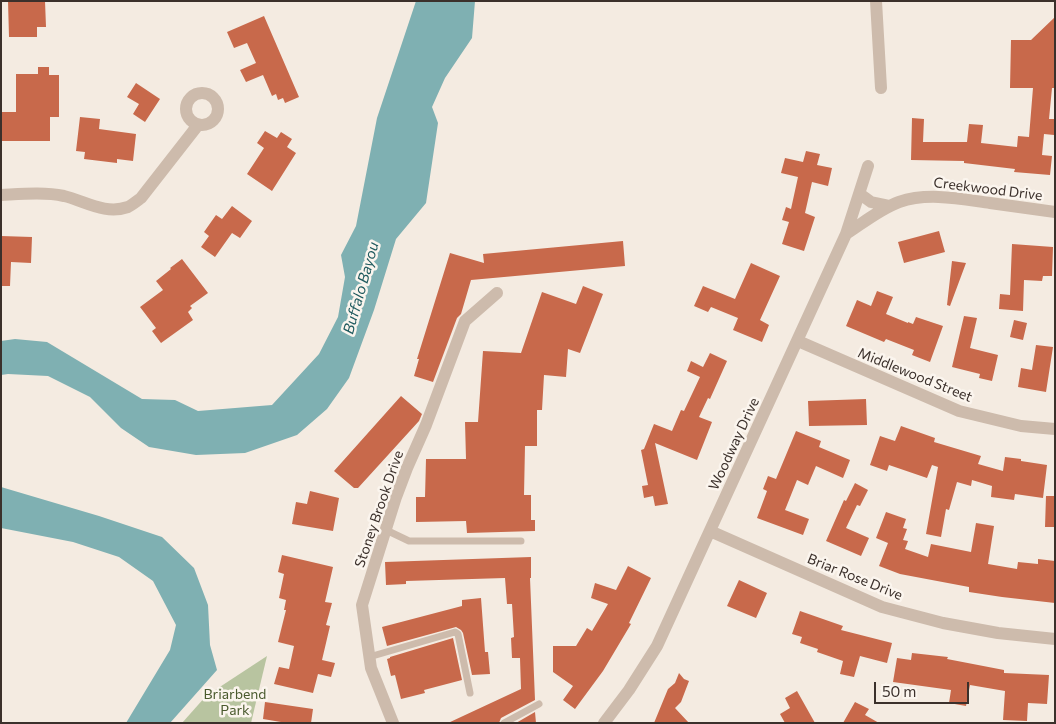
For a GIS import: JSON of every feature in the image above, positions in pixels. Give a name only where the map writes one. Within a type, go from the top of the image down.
[{"type":"street","points":[[876,1],[881,88]]},
{"type":"street","points":[[1,195],[48,194],[64,196],[104,209],[117,209],[129,206],[141,198],[198,125]]},
{"type":"street","name":"Woodway Drive","points":[[604,723],[629,690],[657,646],[846,234],[868,166]]},
{"type":"street","points":[[860,194],[871,202],[890,206]]},
{"type":"street","name":"Creekwood Drive","points":[[846,234],[890,206],[924,197],[954,198],[1055,212]]},
{"type":"street","name":"Stoney Brook Drive","points":[[393,723],[371,668],[362,605],[396,497],[426,425],[465,321],[498,293]]},
{"type":"street","name":"Middlewood Street","points":[[798,341],[959,411],[1021,426],[1055,429]]},
{"type":"street","name":"Briar Rose Drive","points":[[710,531],[882,607],[943,623],[998,633],[1055,639]]},
{"type":"lane","points":[[386,530],[409,541],[521,540]]},
{"type":"lane","points":[[369,657],[455,632],[458,634],[470,693]]},
{"type":"lane","points":[[504,723],[539,704]]},
{"type":"green space","name":"Briarbend Park","points":[[267,656],[251,723],[182,723],[206,696]]},
{"type":"water","name":"Buffalo Bayou","points":[[416,1],[475,1],[472,38],[445,78],[432,107],[438,123],[426,203],[396,239],[374,310],[349,378],[327,409],[297,435],[245,453],[196,455],[149,447],[121,428],[90,397],[48,376],[1,375],[1,341],[15,339],[47,342],[142,399],[175,400],[198,411],[272,405],[319,354],[338,317],[345,277],[341,255],[356,226],[377,118]]},
{"type":"water","points":[[1,487],[162,537],[194,568],[208,605],[210,645],[217,670],[170,723],[126,723],[170,650],[176,625],[153,581],[119,557],[73,542],[1,528]]},
{"type":"building","points":[[8,1],[45,1],[46,27],[37,27],[37,37],[9,37]]},
{"type":"building","points":[[264,16],[299,97],[285,103],[283,98],[278,100],[276,94],[272,96],[263,75],[246,82],[240,70],[256,63],[247,43],[234,48],[227,32]]},
{"type":"building","points":[[1055,17],[1055,88],[1052,88],[1049,119],[1055,119],[1054,135],[1044,134],[1042,155],[1052,156],[1050,175],[1014,172],[1015,169],[964,163],[964,161],[911,160],[912,118],[924,119],[923,142],[967,142],[969,124],[983,125],[981,143],[1017,147],[1018,136],[1029,137],[1033,88],[1010,88],[1011,40],[1031,40]]},
{"type":"building","points":[[38,67],[49,67],[49,75],[59,75],[59,117],[50,117],[50,141],[1,141],[1,112],[16,112],[16,74],[38,74]]},
{"type":"building","points":[[136,83],[160,99],[145,122],[133,114],[139,104],[127,97]]},
{"type":"building","points":[[80,117],[100,119],[99,129],[136,134],[133,161],[117,159],[117,163],[84,159],[85,152],[76,151]]},
{"type":"building","points":[[265,131],[277,138],[281,132],[292,139],[287,147],[296,153],[272,191],[247,174],[264,148],[257,143]]},
{"type":"building","points":[[806,151],[820,154],[817,165],[832,168],[828,186],[812,182],[805,213],[815,217],[804,251],[782,244],[789,222],[782,220],[786,207],[791,209],[798,177],[781,173],[785,158],[803,162]]},
{"type":"building","points":[[232,206],[252,221],[240,238],[232,233],[215,257],[201,247],[209,236],[204,232],[216,215],[222,219]]},
{"type":"building","points":[[939,231],[945,252],[904,263],[898,242]]},
{"type":"building","points":[[1,236],[32,237],[31,263],[11,262],[10,286],[1,286]]},
{"type":"building","points":[[623,241],[625,266],[471,280],[461,314],[457,318],[433,382],[414,376],[419,359],[417,359],[450,253],[484,263],[483,254]]},
{"type":"building","points":[[1012,244],[1053,247],[1052,276],[1043,276],[1042,281],[1024,280],[1023,311],[999,309],[1000,294],[1010,295]]},
{"type":"building","points":[[182,259],[208,293],[190,306],[192,308],[188,312],[193,320],[161,343],[152,331],[156,328],[140,307],[163,290],[156,281]]},
{"type":"building","points":[[952,261],[966,263],[950,306],[947,305]]},
{"type":"building","points":[[751,263],[780,276],[760,320],[769,325],[762,342],[733,330],[738,318],[711,307],[708,312],[694,306],[703,286],[735,299]]},
{"type":"building","points":[[583,286],[603,294],[580,353],[568,349],[566,377],[544,375],[542,410],[537,410],[537,446],[525,446],[524,495],[531,495],[531,520],[535,520],[535,531],[467,533],[466,521],[416,522],[416,497],[425,497],[426,459],[466,459],[465,422],[478,422],[483,351],[521,353],[542,292],[576,304]]},
{"type":"building","points":[[877,291],[893,297],[886,314],[908,323],[913,324],[916,317],[943,326],[930,362],[912,355],[914,350],[886,339],[884,342],[846,326],[857,300],[871,306]]},
{"type":"building","points":[[964,316],[977,318],[970,348],[998,355],[992,381],[979,378],[980,374],[952,367]]},
{"type":"building","points":[[1014,320],[1027,323],[1023,340],[1010,337]]},
{"type":"building","points":[[1036,345],[1053,347],[1046,392],[1018,387],[1021,368],[1032,370]]},
{"type":"building","points":[[710,353],[727,361],[710,399],[708,398],[699,417],[712,422],[697,460],[655,443],[668,504],[655,506],[653,496],[644,498],[642,486],[648,485],[641,450],[644,449],[654,424],[672,431],[681,410],[684,411],[700,377],[687,371],[691,361],[703,367]]},
{"type":"building","points":[[401,396],[422,414],[419,421],[358,488],[354,488],[334,471]]},
{"type":"building","points":[[866,399],[867,425],[809,426],[808,401]]},
{"type":"building","points":[[901,426],[935,438],[934,442],[981,456],[978,464],[1003,471],[1005,457],[1047,465],[1043,498],[1015,494],[1014,500],[991,497],[992,486],[972,480],[971,486],[957,482],[949,510],[946,509],[941,537],[926,534],[938,467],[932,465],[927,478],[889,465],[887,471],[870,465],[880,436],[895,441]]},
{"type":"building","points":[[796,431],[821,441],[819,447],[850,460],[843,478],[816,466],[808,485],[797,480],[785,510],[809,519],[803,535],[757,518],[767,491],[763,489],[768,476],[776,479]]},
{"type":"building","points":[[855,483],[868,490],[860,506],[857,505],[846,528],[869,538],[861,556],[826,541],[844,500],[846,501]]},
{"type":"building","points":[[310,491],[339,498],[333,531],[292,524],[296,502],[307,504]]},
{"type":"building","points":[[1046,496],[1055,496],[1055,527],[1045,527]]},
{"type":"building","points":[[886,512],[906,519],[903,528],[907,529],[903,540],[908,541],[905,549],[928,557],[931,544],[971,552],[976,523],[994,526],[988,564],[1017,569],[1018,562],[1038,564],[1038,559],[1055,561],[1055,603],[969,592],[969,587],[900,574],[879,566],[888,543],[876,538]]},
{"type":"building","points":[[282,555],[333,567],[325,602],[332,603],[326,625],[330,626],[322,660],[335,663],[331,677],[318,674],[313,693],[274,684],[279,667],[289,669],[294,646],[278,642],[286,610],[284,610],[286,600],[279,598],[284,574],[278,572]]},
{"type":"building","points":[[531,557],[530,578],[535,700],[501,718],[499,723],[448,723],[521,689],[520,658],[512,658],[511,638],[514,637],[512,604],[507,604],[505,578],[406,581],[406,584],[386,585],[385,562]]},
{"type":"building","points":[[628,566],[651,578],[629,623],[631,624],[603,671],[575,709],[563,700],[573,686],[553,672],[553,646],[576,646],[587,628],[592,631],[608,604],[591,598],[595,583],[616,590]]},
{"type":"building","points":[[739,580],[767,593],[756,618],[727,606]]},
{"type":"building","points":[[481,598],[485,652],[488,652],[490,674],[472,675],[463,633],[456,627],[387,646],[382,627],[462,606],[462,600]]},
{"type":"building","points":[[800,611],[843,626],[841,630],[892,643],[887,663],[860,656],[854,677],[840,674],[843,661],[817,652],[818,649],[800,643],[802,637],[792,634]]},
{"type":"building","points":[[453,638],[462,680],[424,690],[425,693],[401,699],[395,675],[391,676],[387,659]]},
{"type":"building","points":[[912,653],[948,657],[947,659],[1004,670],[1004,673],[1049,675],[1047,704],[1028,703],[1027,721],[1003,720],[1005,691],[970,685],[966,706],[949,703],[951,690],[893,682],[897,658],[911,660]]},
{"type":"building","points":[[679,673],[684,679],[689,681],[681,702],[675,708],[689,723],[654,723],[668,689],[675,683]]},
{"type":"building","points":[[797,691],[815,723],[785,723],[780,714],[790,708],[785,698]]},
{"type":"building","points":[[265,702],[313,709],[311,723],[287,723],[263,719]]},
{"type":"building","points":[[855,702],[869,709],[865,715],[879,723],[843,723]]},
{"type":"building","points":[[535,712],[536,723],[516,723]]}]
